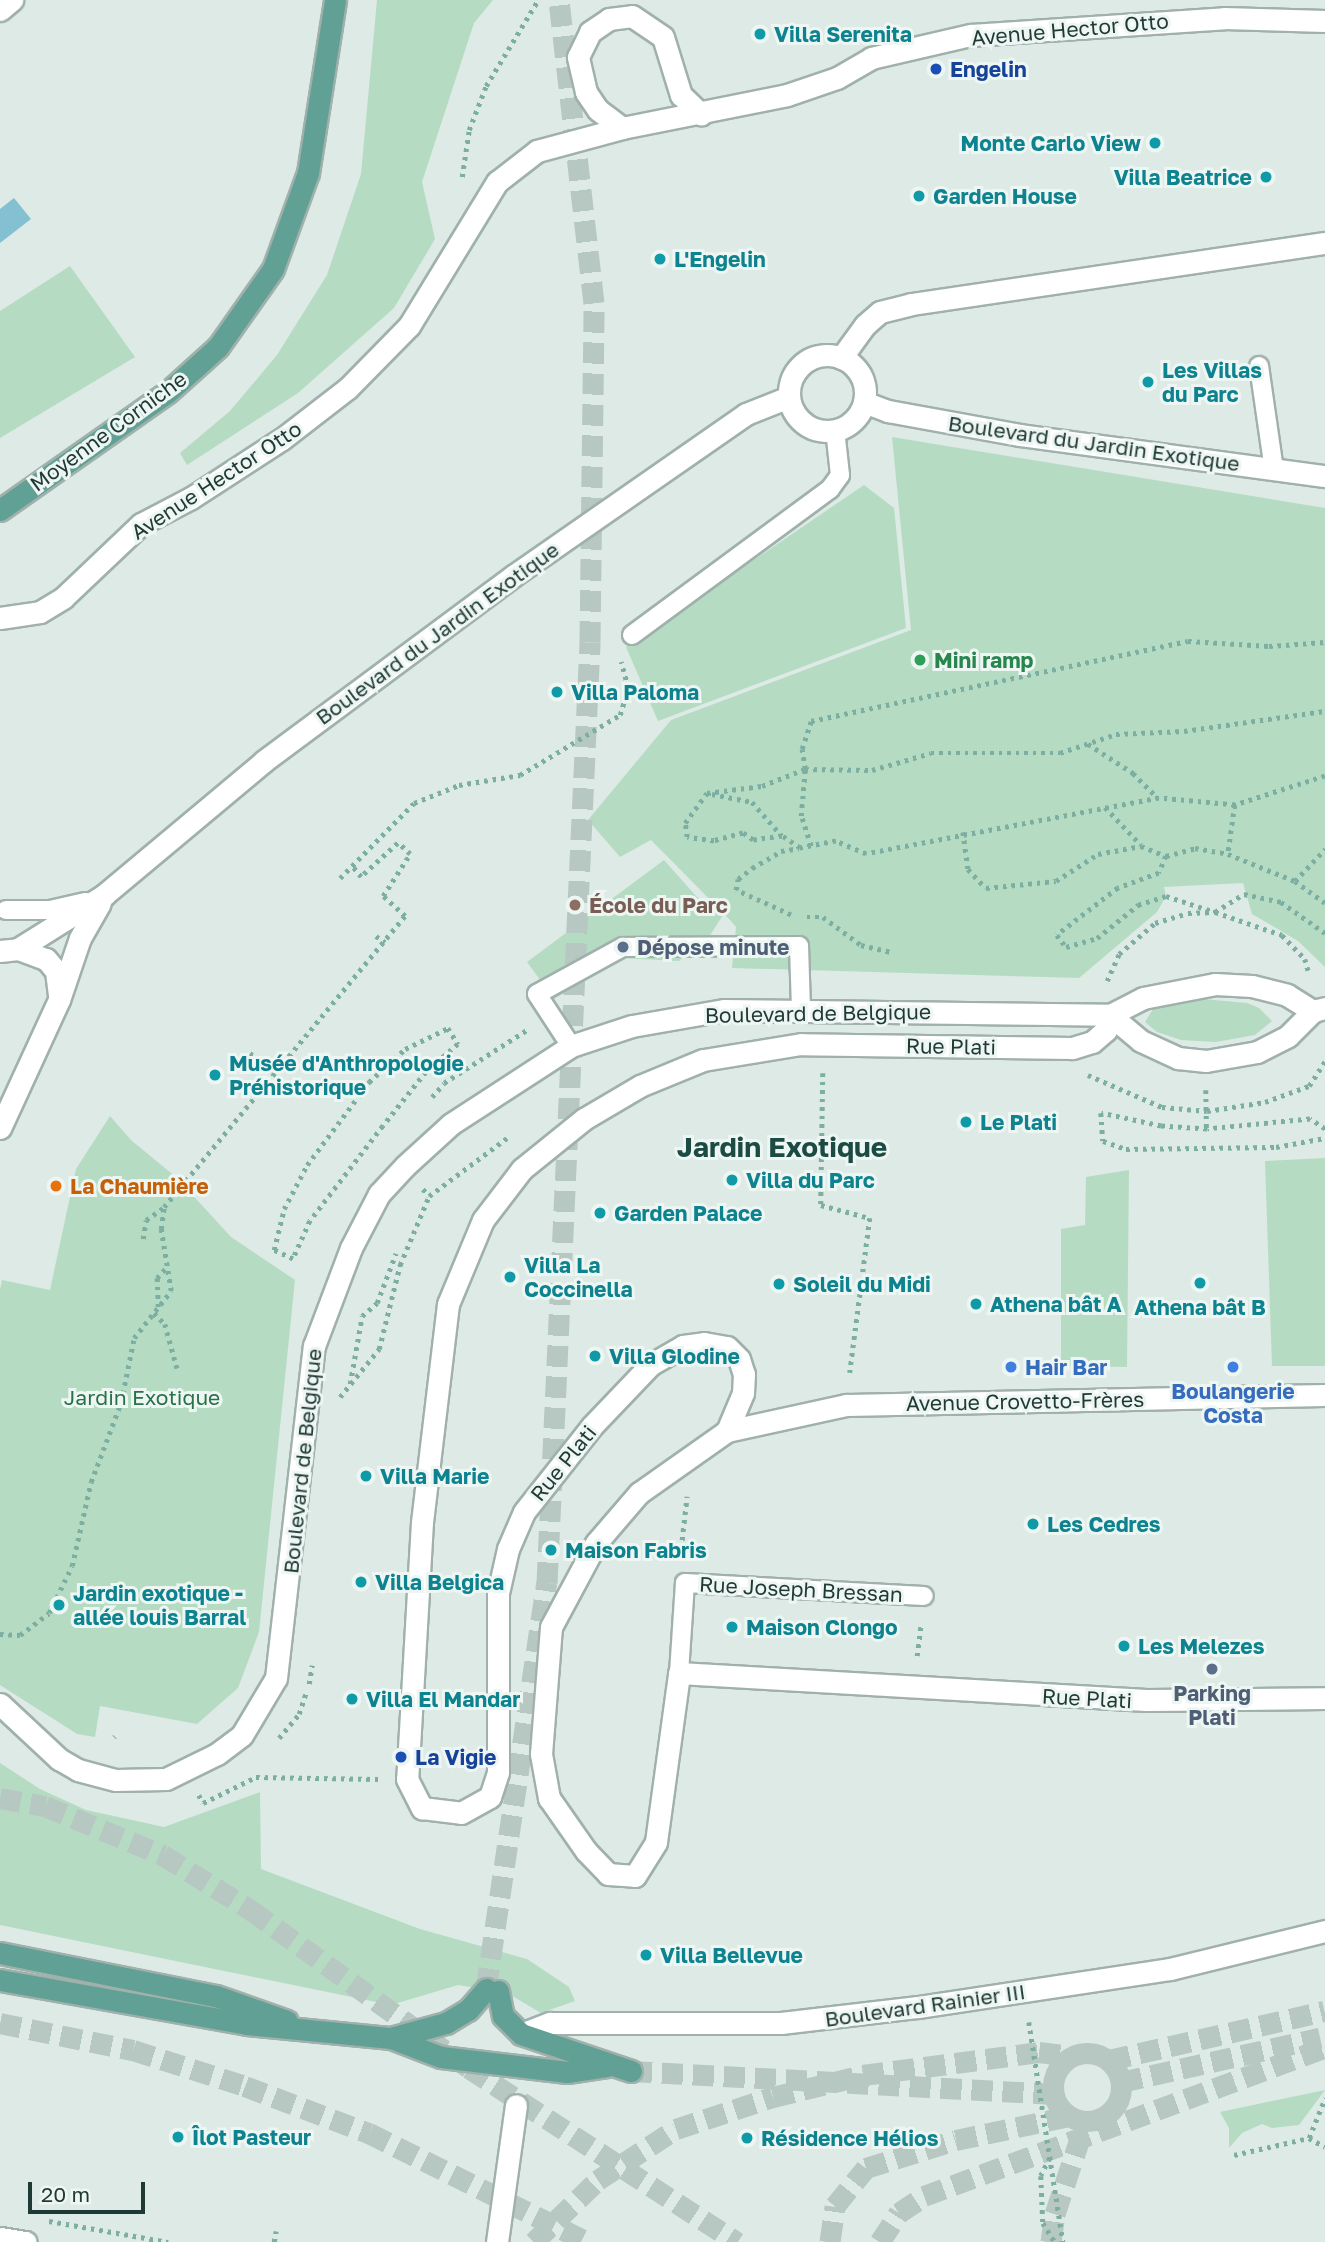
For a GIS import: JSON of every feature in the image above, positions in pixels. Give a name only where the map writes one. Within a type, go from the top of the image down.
[{"type":"main road","name":"Moyenne Corniche","points":[[0,510],[168,392],[218,347],[273,268],[308,173],[335,0]]},
{"type":"main road","points":[[0,1953],[216,1996],[303,2027]]},
{"type":"main road","points":[[0,1980],[247,2024],[303,2027],[391,2038],[441,2057],[567,2073],[607,2066]]},
{"type":"main road","points":[[391,2038],[446,2023],[492,1990],[503,2016],[521,2034],[607,2066],[631,2071]]},
{"type":"street","points":[[0,10],[12,0]]},
{"type":"street","points":[[622,128],[598,110],[586,92],[578,57],[590,32],[609,19],[632,16],[663,37],[681,95],[701,114]]},
{"type":"street","name":"Avenue Hector Otto","points":[[0,618],[40,612],[63,598],[141,524],[191,498],[282,439],[348,388],[409,326],[457,252],[482,201],[515,166],[537,150],[622,128],[788,95],[837,78],[871,58],[971,35],[1224,18],[1325,20]]},
{"type":"street","points":[[841,358],[864,325],[880,312],[911,304],[1325,243]]},
{"type":"street","points":[[841,358],[858,371],[864,402],[853,421],[835,430],[810,428],[792,410],[789,397],[792,376],[808,359],[841,358]]},
{"type":"street","name":"Boulevard du Jardin Exotique","points":[[9,950],[104,895],[264,761],[448,624],[746,414],[789,397]]},
{"type":"street","name":"Boulevard du Jardin Exotique","points":[[864,402],[888,411],[1020,435],[1325,476]]},
{"type":"street","name":"Boulevard du Jardin Exotique","points":[[0,1128],[59,1000],[80,938],[104,895]]},
{"type":"street","name":"Boulevard du Jardin Exotique","points":[[9,950],[34,951],[56,971],[59,1000]]},
{"type":"street","name":"Boulevard de Belgique","points":[[0,1703],[59,1759],[78,1770],[116,1780],[166,1779],[208,1759],[242,1735],[275,1678],[314,1346],[351,1248],[379,1194],[405,1166],[451,1124],[571,1046],[632,1026],[724,1010],[1110,1015],[1143,998],[1215,984],[1287,995],[1319,1010],[1289,1036],[1257,1052],[1206,1061],[1178,1058],[1141,1041],[1110,1015]]},
{"type":"street","name":"Rue Plati","points":[[727,1431],[743,1393],[744,1374],[739,1359],[727,1347],[704,1343],[683,1346],[650,1365],[592,1426],[524,1512],[508,1549],[498,1594],[498,1772],[490,1797],[461,1813],[422,1808],[407,1779],[433,1406],[448,1304],[483,1220],[522,1169],[584,1119],[640,1086],[703,1060],[823,1044],[1072,1048],[1092,1042],[1105,1030],[1110,1015]]},
{"type":"street","name":"Avenue Crovetto-Frères","points":[[727,1431],[846,1405],[1325,1395]]},
{"type":"street","points":[[679,1673],[656,1843],[635,1876],[608,1874],[586,1851],[549,1798],[541,1754],[551,1627],[596,1544],[639,1493],[727,1431]]},
{"type":"street","name":"Rue Plati","points":[[679,1673],[1218,1699],[1325,1698]]},
{"type":"street","name":"Boulevard Rainier III","points":[[521,2034],[534,2026],[569,2022],[781,2023],[1024,1992],[1170,1969],[1325,1931]]},
{"type":"street","points":[[498,2242],[516,2105]]},
{"type":"street","points":[[0,2238],[26,2242]]},
{"type":"lane","points":[[1259,366],[1275,470]]},
{"type":"lane","points":[[632,635],[830,489],[840,475],[835,430]]},
{"type":"lane","points":[[6,910],[50,910],[104,895]]},
{"type":"lane","points":[[571,1046],[537,995],[623,947],[799,946],[801,1010]]},
{"type":"lane","name":"Rue Joseph Bressan","points":[[679,1673],[685,1583],[924,1596]]},
{"type":"path","points":[[461,182],[469,130],[486,86],[538,0]]},
{"type":"path","points":[[340,878],[414,803],[459,785],[520,775],[620,715],[628,688],[618,650],[632,635]]},
{"type":"path","points":[[811,846],[800,816],[805,769],[802,748],[811,721],[1188,641],[1269,646],[1325,642]]},
{"type":"path","points":[[782,836],[753,840],[743,833],[714,841],[687,837],[689,813],[707,793],[762,786],[805,769],[872,770],[932,753],[1059,753],[1116,734],[1184,731],[1325,710]]},
{"type":"path","points":[[1087,744],[1133,773],[1159,798]]},
{"type":"path","points":[[892,952],[861,945],[823,917],[795,917],[736,890],[738,879],[781,851],[836,841],[866,854],[963,832],[1159,798],[1235,805],[1325,776]]},
{"type":"path","points":[[707,793],[752,802],[782,836],[800,848]]},
{"type":"path","points":[[1228,854],[1235,805]]},
{"type":"path","points":[[1105,807],[1141,846],[1166,856],[1195,848],[1228,854],[1295,881],[1325,903]]},
{"type":"path","points":[[963,832],[968,869],[986,887],[1056,881],[1098,855],[1141,846]]},
{"type":"path","points":[[143,1239],[146,1220],[164,1207],[405,916],[383,897],[410,853],[398,844],[361,877],[352,866]]},
{"type":"path","points":[[1295,881],[1325,849]]},
{"type":"path","points":[[1166,856],[1158,873],[1118,887],[1057,935],[1066,947],[1097,938],[1138,905],[1166,896],[1282,935],[1305,959],[1311,981]]},
{"type":"path","points":[[1106,983],[1119,954],[1156,923],[1188,913],[1215,912],[1244,894],[1281,902],[1325,933]]},
{"type":"path","points":[[376,936],[385,942]]},
{"type":"path","points":[[448,1028],[458,1044],[426,1072],[374,1137],[310,1221],[293,1259],[274,1250],[284,1209],[307,1166],[369,1082],[405,1049],[448,1028]]},
{"type":"path","points":[[823,1044],[821,1205],[870,1218],[851,1365]]},
{"type":"path","points":[[250,1053],[275,1073]]},
{"type":"path","points":[[1080,1072],[1162,1107],[1207,1111],[1265,1102],[1309,1087],[1325,1061]]},
{"type":"path","points":[[1325,1129],[1310,1119],[1207,1129],[1161,1126],[1101,1113],[1103,1141],[1126,1149],[1276,1147],[1325,1138]]},
{"type":"path","points":[[374,1137],[380,1142]]},
{"type":"path","points":[[0,1634],[20,1635],[48,1613],[72,1566],[91,1482],[121,1402],[134,1338],[171,1291],[160,1220],[164,1207]]},
{"type":"path","points":[[349,1385],[362,1316],[377,1303],[396,1252]]},
{"type":"path","points":[[158,1307],[157,1278],[167,1266]]},
{"type":"path","points":[[154,1312],[165,1324],[177,1368]]},
{"type":"path","points":[[681,1551],[687,1502]]},
{"type":"path","points":[[924,1596],[927,1686]]},
{"type":"path","points":[[203,1803],[257,1777],[407,1779]]},
{"type":"path","points":[[1024,1992],[1063,2242]]},
{"type":"path","points":[[1309,2138],[1325,2098]]},
{"type":"path","points":[[1234,2155],[1309,2138],[1325,2147]]},
{"type":"path","points":[[1050,2158],[1041,2176],[1043,2223],[1055,2242]]},
{"type":"path","points":[[39,2219],[167,2242]]},
{"type":"path","points":[[274,2242],[276,2231]]},
{"type":"green space","points":[[377,0],[493,0],[474,23],[422,182],[435,239],[394,308],[298,393],[187,465],[180,453],[230,411],[277,355],[327,275],[361,174]]},
{"type":"green space","points":[[70,266],[135,357],[0,438],[0,311]]},
{"type":"green space","points":[[892,437],[1325,508],[1325,967],[1298,941],[1252,914],[1243,883],[1164,887],[1166,896],[1157,912],[1079,978],[732,968],[736,927],[730,920],[651,840],[620,857],[588,820],[671,720],[911,630]]},
{"type":"green space","points":[[864,485],[894,508],[906,628],[658,721],[626,647]]},
{"type":"green space","points":[[664,860],[696,896],[723,915],[709,937],[679,961],[620,958],[554,999],[527,962]]},
{"type":"green space","points":[[1192,998],[1247,1003],[1259,1008],[1272,1021],[1255,1035],[1216,1042],[1181,1040],[1157,1032],[1145,1022],[1155,1006]]},
{"type":"green space","name":"Jardin Exotique","points":[[110,1116],[132,1141],[176,1177],[231,1237],[295,1280],[259,1632],[238,1688],[197,1724],[100,1706],[95,1737],[77,1734],[0,1685],[0,1290],[2,1280],[50,1290],[76,1169]]},
{"type":"green space","points":[[1325,1158],[1325,1366],[1272,1366],[1265,1161]]},
{"type":"green space","points":[[1129,1170],[1127,1367],[1061,1366],[1061,1229],[1085,1225],[1086,1177]]},
{"type":"green space","points":[[0,1763],[40,1789],[86,1810],[164,1827],[260,1792],[261,1869],[420,1929],[527,1959],[569,1987],[575,2001],[541,2013],[507,1993],[458,1985],[391,2005],[0,1925]]},
{"type":"green space","points":[[1325,2090],[1299,2125],[1272,2128],[1262,2124],[1242,2133],[1229,2148],[1229,2128],[1220,2112]]},
{"type":"water","points":[[14,198],[31,219],[0,243],[0,209]]},
{"type":"tunnel","points":[[486,1989],[547,1583],[590,642],[594,303],[559,0]]},
{"type":"tunnel","points":[[0,1798],[45,1806],[163,1855],[251,1910],[469,2068],[737,2242]]},
{"type":"tunnel","points":[[1109,2060],[1325,2011]]},
{"type":"tunnel","points":[[0,2023],[133,2050],[245,2086],[369,2133],[588,2242]]},
{"type":"tunnel","points":[[1121,2082],[1320,2038]]},
{"type":"tunnel","points":[[880,2242],[899,2213],[924,2196],[1325,2048]]},
{"type":"tunnel","points":[[534,2242],[598,2180],[676,2129],[773,2097],[863,2075],[1039,2052],[1073,2056]]},
{"type":"tunnel","points":[[1087,2053],[1100,2055],[1111,2063],[1119,2074],[1121,2087],[1119,2100],[1111,2111],[1100,2119],[1087,2121],[1074,2119],[1063,2111],[1055,2100],[1053,2087],[1055,2074],[1063,2063],[1074,2055],[1087,2053]]},
{"type":"tunnel","points":[[631,2071],[1054,2094]]},
{"type":"tunnel","points":[[830,2242],[835,2206],[866,2168],[956,2140],[1070,2116]]},
{"type":"tunnel","points":[[1051,2242],[1055,2214],[1083,2130]]},
{"type":"place","name":"Villa Serenita","points":[[760,34]]},
{"type":"place","name":"Engelin","points":[[936,69]]},
{"type":"place","name":"Monte Carlo View","points":[[1155,143]]},
{"type":"place","name":"Villa Beatrice","points":[[1266,177]]},
{"type":"place","name":"Garden House","points":[[919,196]]},
{"type":"place","name":"L'Engelin","points":[[660,259]]},
{"type":"place","name":"Les Villas du Parc","points":[[1148,382]]},
{"type":"place","name":"Mini ramp","points":[[920,660]]},
{"type":"place","name":"Villa Paloma","points":[[557,692]]},
{"type":"place","name":"École du Parc","points":[[575,905]]},
{"type":"place","name":"Dépose minute","points":[[623,947]]},
{"type":"place","name":"Musée d'Anthropologie Préhistorique","points":[[215,1075]]},
{"type":"place","name":"Le Plati","points":[[966,1122]]},
{"type":"place","name":"Villa du Parc","points":[[732,1180]]},
{"type":"place","name":"La Chaumière","points":[[56,1186]]},
{"type":"place","name":"Garden Palace","points":[[600,1213]]},
{"type":"place","name":"Villa La Coccinella","points":[[510,1277]]},
{"type":"place","name":"Athena bât B","points":[[1200,1283]]},
{"type":"place","name":"Soleil du Midi","points":[[779,1284]]},
{"type":"place","name":"Athena bât A","points":[[976,1304]]},
{"type":"place","name":"Villa Glodine","points":[[595,1356]]},
{"type":"place","name":"Hair Bar","points":[[1011,1367]]},
{"type":"place","name":"Boulangerie Costa","points":[[1233,1367]]},
{"type":"place","name":"Villa Marie","points":[[366,1476]]},
{"type":"place","name":"Les Cedres","points":[[1033,1524]]},
{"type":"place","name":"Maison Fabris","points":[[551,1550]]},
{"type":"place","name":"Villa Belgica","points":[[361,1582]]},
{"type":"place","name":"Jardin exotique - allée louis Barral","points":[[59,1605]]},
{"type":"place","name":"Maison Clongo","points":[[732,1627]]},
{"type":"place","name":"Les Melezes","points":[[1124,1646]]},
{"type":"place","name":"Parking Plati","points":[[1212,1669]]},
{"type":"place","name":"Villa El Mandar","points":[[352,1699]]},
{"type":"place","name":"La Vigie","points":[[401,1757]]},
{"type":"place","name":"Villa Bellevue","points":[[646,1955]]},
{"type":"place","name":"Îlot Pasteur","points":[[178,2137]]},
{"type":"place","name":"Résidence Hélios","points":[[747,2138]]},
{"type":"district","name":"Jardin Exotique","points":[[782,1147]]}]
